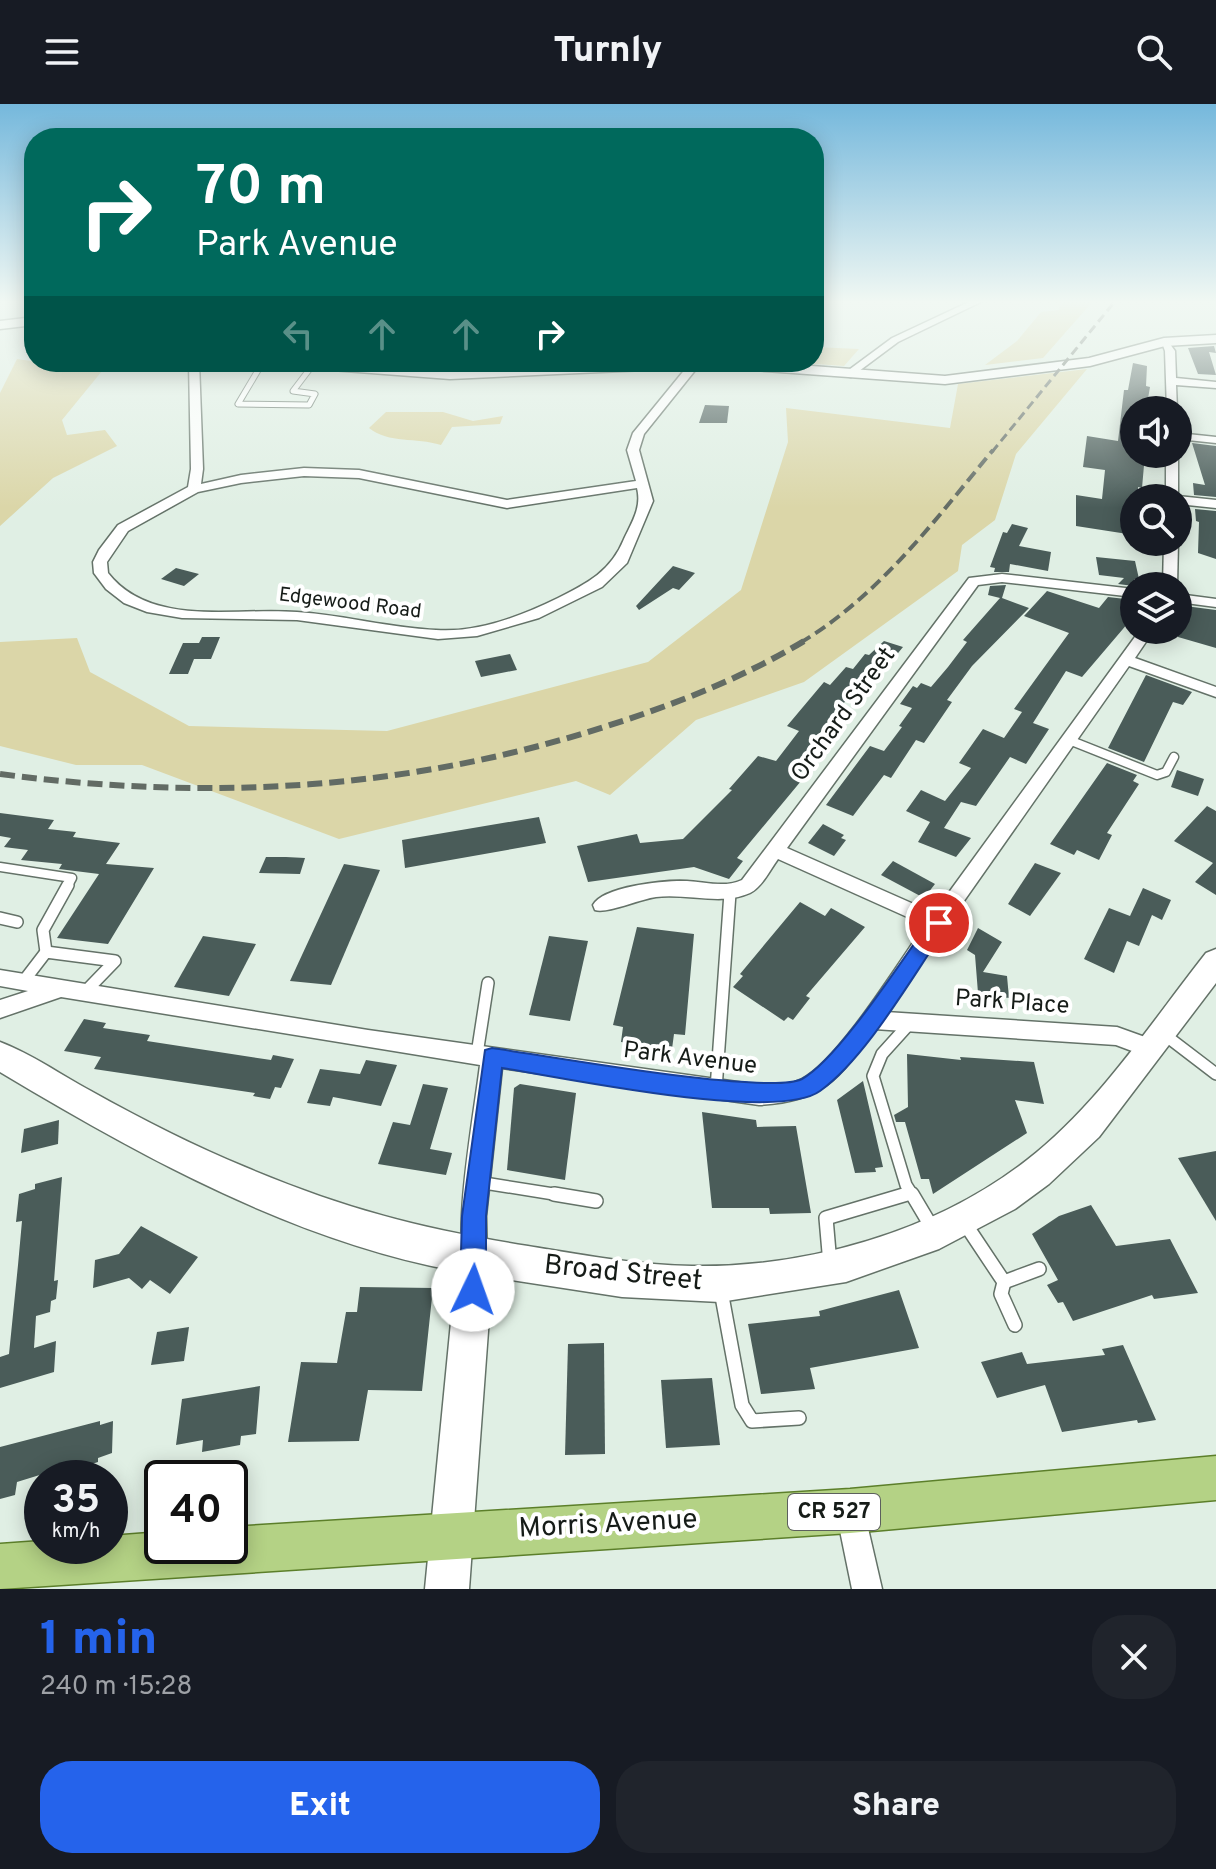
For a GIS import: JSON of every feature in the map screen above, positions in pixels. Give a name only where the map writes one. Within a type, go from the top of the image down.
[{"type":"main road","points":[[809,372],[911,380],[968,378],[1034,369]]},
{"type":"main road","name":"Broad Street","points":[[0,1056],[87,1107],[319,1214],[417,1246],[475,1258],[618,1278],[719,1284],[830,1267],[948,1226],[1001,1198],[1071,1143],[1216,961]]},
{"type":"main road","points":[[447,1589],[475,1258]]},
{"type":"main road","name":"Morris Avenue","points":[[0,1567],[451,1534],[850,1511],[1216,1478]]},
{"type":"street","points":[[847,375],[855,369]]},
{"type":"street","points":[[1171,369],[1172,396]]},
{"type":"street","points":[[194,372],[197,469],[194,489],[271,475],[332,473],[398,480],[484,502],[507,504],[641,484]]},
{"type":"street","name":"Edgewood Road","points":[[194,489],[123,528],[106,550],[100,562],[104,580],[129,600],[152,609],[182,614],[297,616],[438,635],[477,632],[534,615],[611,574],[630,547],[647,501],[633,450],[639,433],[689,372]]},
{"type":"street","points":[[1172,381],[1216,385]]},
{"type":"street","points":[[1192,437],[1216,440]]},
{"type":"street","points":[[1192,501],[1216,504]]},
{"type":"street","name":"Orchard Street","points":[[730,893],[749,885],[974,581],[1002,578],[1120,591]]},
{"type":"street","points":[[1192,600],[1216,603]]},
{"type":"street","name":"Park Avenue","points":[[0,978],[716,1090],[776,1095],[810,1086],[827,1075],[870,1020],[1137,644]]},
{"type":"street","points":[[1126,660],[1216,692]]},
{"type":"street","points":[[775,850],[939,923]]},
{"type":"street","points":[[602,905],[624,896],[675,888],[730,893]]},
{"type":"street","points":[[0,1009],[75,990]]},
{"type":"street","name":"Park Place","points":[[870,1020],[1154,1040]]},
{"type":"street","points":[[475,1258],[474,1216],[484,1056]]},
{"type":"street","points":[[850,1511],[867,1589]]},
{"type":"lane","points":[[257,372],[238,404],[309,405],[315,394],[293,391],[307,372]]},
{"type":"lane","points":[[1069,740],[1157,775],[1166,772],[1174,757]]},
{"type":"lane","points":[[0,867],[72,878],[43,930],[46,952],[23,982]]},
{"type":"lane","points":[[716,1090],[730,893]]},
{"type":"lane","points":[[0,918],[17,922]]},
{"type":"lane","points":[[46,952],[115,961],[75,990]]},
{"type":"lane","points":[[484,1056],[488,983]]},
{"type":"lane","points":[[910,1023],[890,1043],[875,1065],[873,1076],[911,1193],[1004,1282]]},
{"type":"lane","points":[[1154,1040],[1216,1074]]},
{"type":"lane","points":[[478,1182],[596,1201]]},
{"type":"lane","points":[[830,1267],[826,1218],[911,1193]]},
{"type":"lane","points":[[1004,1282],[1039,1269]]},
{"type":"lane","points":[[1004,1282],[1001,1294],[1015,1325]]},
{"type":"lane","points":[[719,1284],[742,1405],[752,1421],[799,1418]]},
{"type":"shaded area","points":[[12,369],[101,372],[62,420],[67,435],[105,430],[117,446],[53,478],[0,526],[0,393]]},
{"type":"shaded area","points":[[1087,369],[1016,454],[995,520],[962,545],[958,571],[804,682],[696,720],[610,795],[576,781],[339,839],[142,765],[76,765],[0,746],[0,642],[77,638],[90,672],[189,726],[387,731],[648,662],[741,590],[788,442],[786,408],[950,428],[958,384]]},
{"type":"shaded area","points":[[386,412],[443,412],[473,421],[503,416],[500,424],[452,427],[441,445],[385,436],[369,428]]},
{"type":"building","points":[[1132,369],[1147,369],[1148,396],[1123,396],[1124,390],[1128,390]]},
{"type":"building","points":[[1196,369],[1214,369],[1216,375],[1198,374]]},
{"type":"building","points":[[705,405],[729,406],[727,423],[699,423]]},
{"type":"building","points":[[1120,424],[1120,468],[1144,468],[1142,484],[1120,484],[1120,533],[1076,526],[1076,495],[1102,499],[1105,470],[1083,467],[1087,436],[1118,441]]},
{"type":"building","points":[[1192,443],[1216,446],[1216,497],[1194,495],[1193,483],[1205,485]]},
{"type":"building","points":[[1195,509],[1216,511],[1216,559],[1198,553],[1199,522],[1196,521]]},
{"type":"building","points":[[1012,524],[1028,528],[1019,546],[1051,552],[1048,571],[1010,564],[1009,572],[994,572],[995,568],[990,567],[1003,532],[1007,533]]},
{"type":"building","points":[[1096,557],[1135,561],[1137,572],[1120,572],[1120,578],[1099,575]]},
{"type":"building","points":[[673,566],[695,573],[679,590],[673,588],[639,610],[636,606]]},
{"type":"building","points":[[176,568],[199,574],[184,586],[161,579]]},
{"type":"building","points":[[1006,585],[1002,598],[1029,608],[972,666],[947,700],[952,702],[924,743],[916,740],[891,778],[884,775],[853,816],[826,805],[870,746],[884,751],[902,727],[899,726],[912,708],[900,704],[913,686],[917,688],[921,683],[931,687],[967,642],[963,640],[1000,598],[988,595],[990,586]]},
{"type":"building","points":[[1047,591],[1099,608],[1108,597],[1120,598],[1120,632],[1082,677],[1066,671],[1033,723],[1049,729],[1026,764],[1010,757],[976,806],[961,802],[944,828],[971,838],[956,857],[918,842],[930,822],[906,811],[921,790],[945,801],[971,768],[959,763],[983,729],[1004,738],[1022,712],[1014,709],[1069,633],[1024,616]]},
{"type":"building","points":[[1192,607],[1216,610],[1216,648],[1192,641]]},
{"type":"building","points":[[202,637],[220,637],[211,659],[194,659],[188,674],[169,674],[183,643],[199,643]]},
{"type":"building","points":[[884,641],[903,647],[871,686],[860,683],[807,749],[813,752],[810,756],[814,758],[800,773],[806,775],[737,858],[743,861],[729,879],[694,867],[588,882],[577,846],[637,834],[640,843],[683,839],[732,790],[729,789],[758,756],[776,761],[799,731],[787,726],[824,682],[830,685],[846,667],[853,669],[865,654],[869,655]]},
{"type":"building","points":[[510,654],[517,670],[481,677],[475,661]]},
{"type":"building","points":[[1146,675],[1192,692],[1183,705],[1173,702],[1144,762],[1108,748]]},
{"type":"building","points":[[1107,763],[1137,775],[1133,781],[1139,784],[1107,833],[1112,835],[1099,860],[1077,850],[1074,855],[1050,844]]},
{"type":"building","points":[[1177,770],[1204,779],[1198,796],[1171,787]]},
{"type":"building","points":[[1207,806],[1216,811],[1216,895],[1195,882],[1213,863],[1174,841]]},
{"type":"building","points":[[0,813],[54,820],[48,829],[76,832],[73,837],[120,843],[106,864],[154,868],[108,944],[57,938],[99,874],[59,869],[62,864],[21,860],[28,850],[4,847],[11,838],[0,836]]},
{"type":"building","points":[[539,817],[546,843],[405,868],[402,840]]},
{"type":"building","points":[[823,824],[844,835],[841,838],[846,840],[834,856],[808,843]]},
{"type":"building","points":[[266,857],[305,858],[300,874],[259,873]]},
{"type":"building","points":[[893,861],[935,884],[924,898],[881,875]]},
{"type":"building","points":[[1035,863],[1061,873],[1030,916],[1008,904]]},
{"type":"building","points":[[344,864],[380,870],[331,985],[290,981]]},
{"type":"building","points":[[1143,888],[1171,900],[1162,920],[1152,915],[1139,946],[1127,941],[1114,973],[1084,959],[1109,908],[1130,916]]},
{"type":"building","points":[[800,902],[825,916],[831,908],[865,927],[806,996],[810,998],[793,1020],[788,1017],[784,1021],[733,987],[743,976],[740,974]]},
{"type":"building","points":[[637,927],[694,934],[685,1035],[674,1034],[672,1049],[621,1042],[623,1027],[613,1025]]},
{"type":"building","points":[[978,928],[1002,942],[983,972],[1007,976],[1009,998],[1003,997],[1003,1002],[982,999],[978,993],[975,955],[967,950]]},
{"type":"building","points":[[203,936],[256,944],[229,996],[174,987]]},
{"type":"building","points":[[549,936],[588,941],[570,1021],[529,1015]]},
{"type":"building","points":[[84,1019],[106,1023],[103,1028],[150,1035],[147,1041],[271,1060],[273,1055],[294,1059],[281,1088],[275,1087],[270,1099],[253,1096],[255,1093],[94,1069],[101,1057],[64,1051]]},
{"type":"building","points":[[907,1054],[961,1060],[960,1057],[1034,1062],[1044,1104],[1015,1100],[1027,1133],[933,1194],[929,1179],[921,1179],[905,1122],[896,1122],[894,1115],[908,1107]]},
{"type":"building","points":[[366,1060],[397,1065],[381,1106],[333,1097],[330,1106],[307,1103],[320,1069],[360,1074]]},
{"type":"building","points":[[863,1081],[883,1167],[875,1168],[876,1172],[855,1173],[837,1100]]},
{"type":"building","points":[[423,1084],[448,1088],[430,1149],[452,1153],[446,1175],[378,1164],[393,1122],[410,1125]]},
{"type":"building","points":[[520,1084],[576,1093],[565,1180],[507,1170],[514,1088]]},
{"type":"building","points":[[702,1112],[756,1120],[757,1127],[796,1126],[811,1213],[770,1214],[769,1208],[712,1208]]},
{"type":"building","points":[[59,1120],[58,1144],[21,1153],[24,1129]]},
{"type":"building","points":[[1216,1151],[1216,1221],[1178,1158]]},
{"type":"building","points":[[62,1177],[54,1281],[58,1280],[56,1299],[51,1301],[50,1312],[36,1316],[34,1348],[56,1341],[54,1372],[0,1388],[0,1357],[9,1354],[18,1265],[22,1221],[16,1222],[19,1194],[35,1189],[35,1184]]},
{"type":"building","points":[[1091,1205],[1116,1246],[1170,1239],[1198,1293],[1154,1299],[1152,1295],[1073,1321],[1063,1302],[1058,1303],[1047,1285],[1058,1280],[1032,1234],[1059,1216]]},
{"type":"building","points":[[141,1226],[198,1257],[170,1294],[150,1280],[142,1289],[129,1278],[93,1288],[95,1260],[119,1254]]},
{"type":"building","points":[[360,1287],[433,1288],[422,1391],[368,1390],[359,1441],[288,1442],[301,1362],[337,1363],[346,1312],[357,1312]]},
{"type":"building","points":[[899,1290],[919,1348],[810,1368],[815,1389],[761,1394],[748,1324],[820,1316],[819,1311]]},
{"type":"building","points":[[189,1327],[184,1361],[151,1365],[157,1332]]},
{"type":"building","points":[[604,1343],[605,1454],[565,1455],[568,1344]]},
{"type":"building","points":[[1123,1345],[1156,1420],[1138,1423],[1137,1420],[1062,1432],[1045,1385],[997,1398],[981,1362],[1022,1352],[1027,1364],[1105,1355],[1102,1349]]},
{"type":"building","points":[[712,1378],[720,1445],[666,1448],[661,1380]]},
{"type":"building","points":[[260,1386],[256,1434],[241,1436],[240,1445],[202,1452],[203,1440],[176,1445],[182,1399]]},
{"type":"building","points":[[100,1421],[100,1425],[113,1421],[112,1453],[98,1460],[24,1460],[24,1480],[17,1482],[15,1495],[0,1499],[0,1447]]},
{"type":"railway","points":[[992,452],[1059,369]]},
{"type":"railway","points":[[800,643],[829,624],[881,579],[928,529],[993,450]]},
{"type":"railway","points":[[0,774],[154,787],[229,788],[305,785],[454,765],[529,749],[656,710],[731,679],[804,641]]},
{"type":"route","points":[[473,1290],[474,1216],[492,1057],[759,1095],[790,1093],[810,1086],[827,1075],[939,923]]}]
